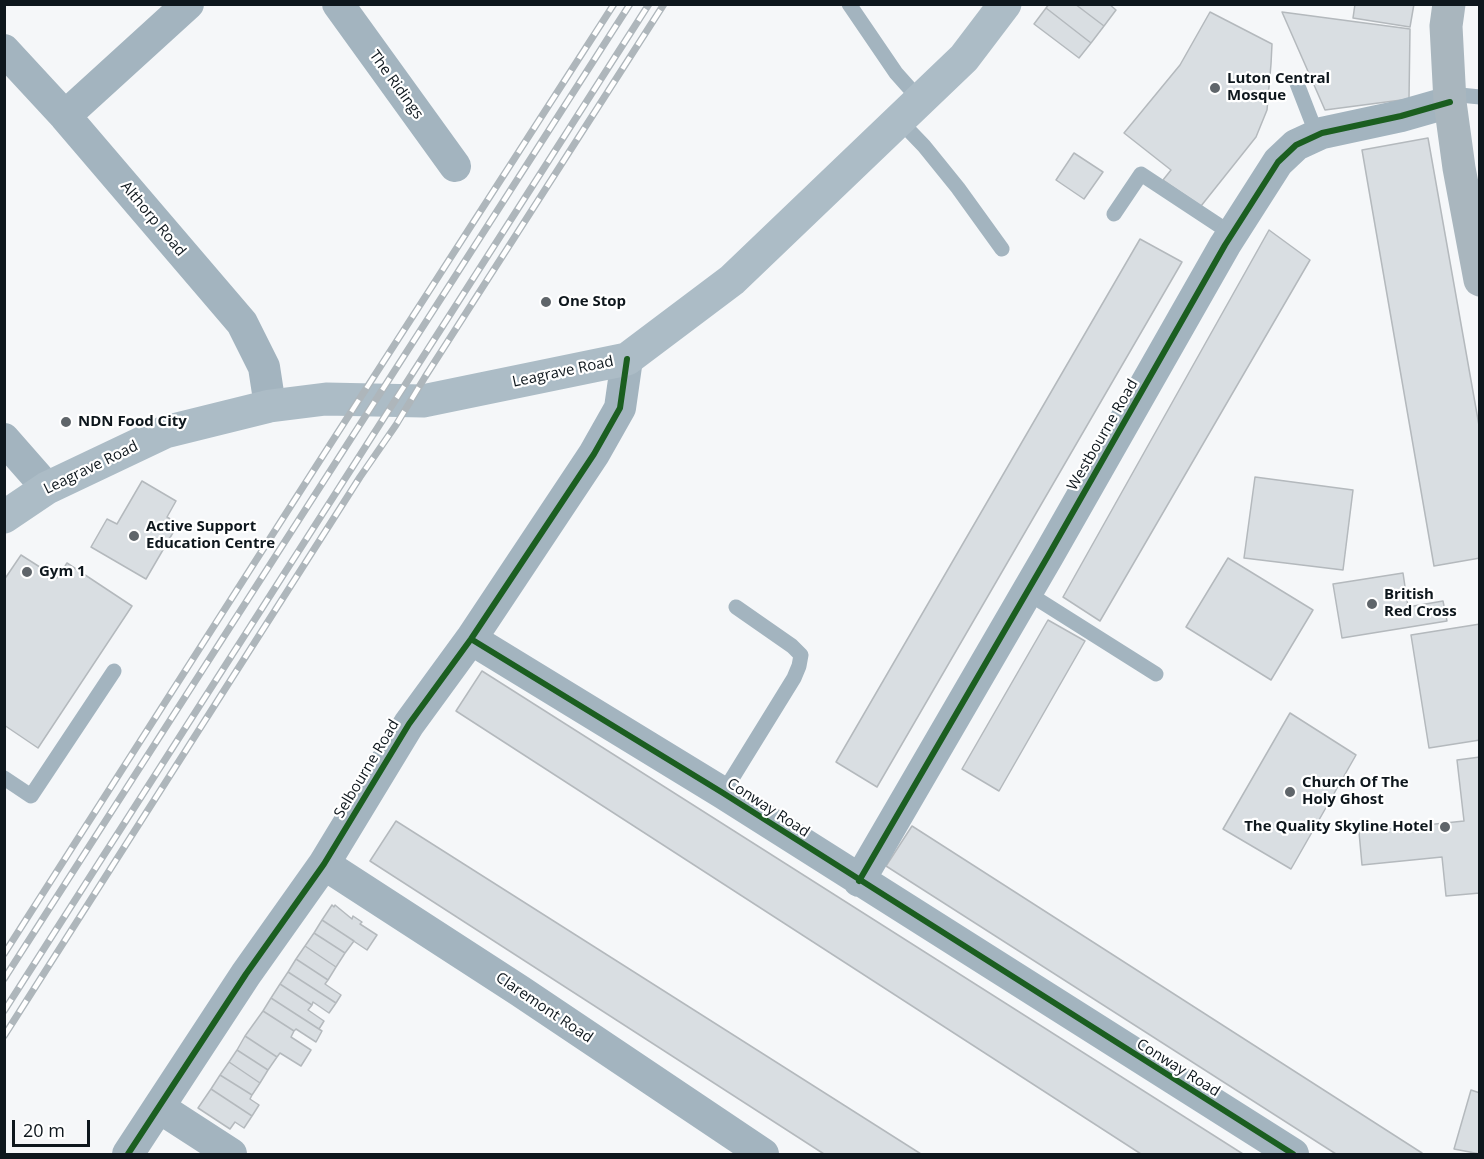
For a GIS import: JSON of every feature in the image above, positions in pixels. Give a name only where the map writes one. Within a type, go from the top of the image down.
[{"type":"main road","name":"Leagrave Road","points":[[4,517],[47,488],[165,432],[270,406],[326,399],[423,400],[627,359],[732,280],[964,58],[1005,4]]},
{"type":"main road","points":[[1449,4],[1446,26],[1460,98],[1459,168],[1479,280]]},
{"type":"street","points":[[65,116],[188,4]]},
{"type":"street","name":"The Ridings","points":[[338,4],[455,166]]},
{"type":"street","name":"Althorp Road","points":[[4,50],[65,116],[242,323],[264,367],[270,406]]},
{"type":"street","name":"Westbourne Road","points":[[859,881],[1232,234],[1278,162],[1296,145],[1317,135],[1401,116],[1460,98]]},
{"type":"street","name":"Selbourne Road","points":[[128,1155],[246,974],[324,864],[409,724],[471,639],[594,454],[620,408],[627,359]]},
{"type":"street","points":[[4,439],[47,488]]},
{"type":"street","name":"Conway Road","points":[[471,639],[723,793],[1293,1155]]},
{"type":"street","name":"Claremont Road","points":[[324,864],[520,991],[763,1155]]},
{"type":"street","points":[[160,1108],[231,1155]]},
{"type":"lane","points":[[849,4],[896,73],[924,146],[1002,249]]},
{"type":"lane","points":[[1296,81],[1317,135]]},
{"type":"lane","points":[[1114,214],[1141,174],[1232,234]]},
{"type":"lane","points":[[1026,592],[1156,674]]},
{"type":"lane","points":[[723,793],[794,678],[800,666],[801,655],[792,646],[736,608]]},
{"type":"lane","points":[[7,783],[31,796],[114,672]]},
{"type":"building","points":[[1049,4],[1075,4],[1104,26],[1091,43],[1046,8]]},
{"type":"building","points":[[1075,4],[1109,4],[1116,10],[1104,26]]},
{"type":"building","points":[[1355,4],[1414,4],[1410,27],[1353,18]]},
{"type":"building","points":[[1046,8],[1091,43],[1079,58],[1034,24]]},
{"type":"building","name":"Luton Central Mosque","points":[[1210,12],[1272,44],[1267,110],[1256,137],[1201,206],[1163,180],[1171,170],[1124,133],[1180,65]]},
{"type":"building","points":[[1282,12],[1410,29],[1409,99],[1325,110]]},
{"type":"building","points":[[1428,138],[1480,431],[1480,558],[1434,566],[1362,150]]},
{"type":"building","points":[[1074,153],[1103,172],[1084,199],[1056,180]]},
{"type":"building","points":[[1269,230],[1310,260],[1100,621],[1063,597]]},
{"type":"building","points":[[1140,239],[1182,262],[877,787],[836,762]]},
{"type":"building","points":[[1255,477],[1353,490],[1343,570],[1244,558]]},
{"type":"building","name":"Active Support Education Centre","points":[[142,481],[176,501],[167,517],[178,524],[146,579],[91,547],[107,519],[117,524]]},
{"type":"building","points":[[21,555],[57,578],[67,563],[132,606],[38,748],[4,725],[4,580]]},
{"type":"building","points":[[1228,558],[1313,610],[1271,680],[1186,627]]},
{"type":"building","name":"British Red Cross","points":[[1403,573],[1408,607],[1443,601],[1447,621],[1342,638],[1333,584]]},
{"type":"building","points":[[1048,620],[1085,641],[999,791],[962,769]]},
{"type":"building","points":[[1480,624],[1480,740],[1429,748],[1411,635]]},
{"type":"building","points":[[482,671],[1243,1154],[1141,1154],[456,711]]},
{"type":"building","name":"Church Of The Holy Ghost","points":[[1290,713],[1356,755],[1291,869],[1223,829]]},
{"type":"building","name":"The Quality Skyline Hotel","points":[[1480,757],[1480,893],[1446,896],[1442,857],[1362,865],[1359,832],[1464,821],[1457,760]]},
{"type":"building","points":[[396,821],[921,1154],[824,1154],[370,861]]},
{"type":"building","points":[[912,826],[1422,1153],[1336,1154],[886,866]]},
{"type":"building","points":[[332,905],[352,919],[353,916],[362,922],[360,924],[377,935],[367,950],[322,920]]},
{"type":"building","points":[[322,920],[354,941],[345,953],[314,933]]},
{"type":"building","points":[[314,933],[345,953],[336,967],[305,946]]},
{"type":"building","points":[[305,946],[336,967],[328,980],[296,959]]},
{"type":"building","points":[[296,959],[328,980],[325,984],[341,995],[336,1003],[288,972]]},
{"type":"building","points":[[288,972],[336,1003],[329,1013],[280,984]]},
{"type":"building","points":[[280,984],[312,1005],[308,1010],[324,1021],[319,1029],[271,998]]},
{"type":"building","points":[[271,998],[322,1031],[316,1042],[263,1011]]},
{"type":"building","points":[[263,1011],[294,1031],[291,1037],[311,1050],[301,1066],[280,1053],[277,1057],[245,1036]]},
{"type":"building","points":[[245,1036],[277,1057],[268,1070],[237,1050]]},
{"type":"building","points":[[237,1050],[268,1070],[260,1083],[229,1062]]},
{"type":"building","points":[[229,1062],[260,1083],[252,1095],[220,1075]]},
{"type":"building","points":[[220,1075],[252,1095],[250,1099],[259,1105],[252,1116],[211,1089]]},
{"type":"building","points":[[211,1089],[252,1116],[244,1128],[235,1122],[230,1129],[198,1108]]},
{"type":"building","points":[[1471,1090],[1480,1093],[1480,1154],[1454,1149]]},
{"type":"railway","points":[[4,954],[614,4]]},
{"type":"railway","points":[[4,979],[630,4]]},
{"type":"railway","points":[[4,1011],[649,4]]},
{"type":"railway","points":[[4,1036],[664,4]]},
{"type":"cycle path","points":[[859,881],[1225,245],[1278,162],[1296,145],[1322,133],[1401,116],[1450,102]]},
{"type":"cycle path","points":[[128,1154],[246,974],[324,864],[409,724],[471,639],[594,454],[620,408],[627,359]]},
{"type":"cycle path","points":[[471,639],[723,793],[1293,1154]]},
{"type":"place","name":"Luton Central Mosque","points":[[1215,88]]},
{"type":"place","name":"One Stop","points":[[546,302]]},
{"type":"place","name":"NDN Food City","points":[[66,422]]},
{"type":"place","name":"Active Support Education Centre","points":[[134,536]]},
{"type":"place","name":"Gym 1","points":[[27,572]]},
{"type":"place","name":"British Red Cross","points":[[1372,604]]},
{"type":"place","name":"Church Of The Holy Ghost","points":[[1290,792]]},
{"type":"place","name":"The Quality Skyline Hotel","points":[[1445,827]]}]
